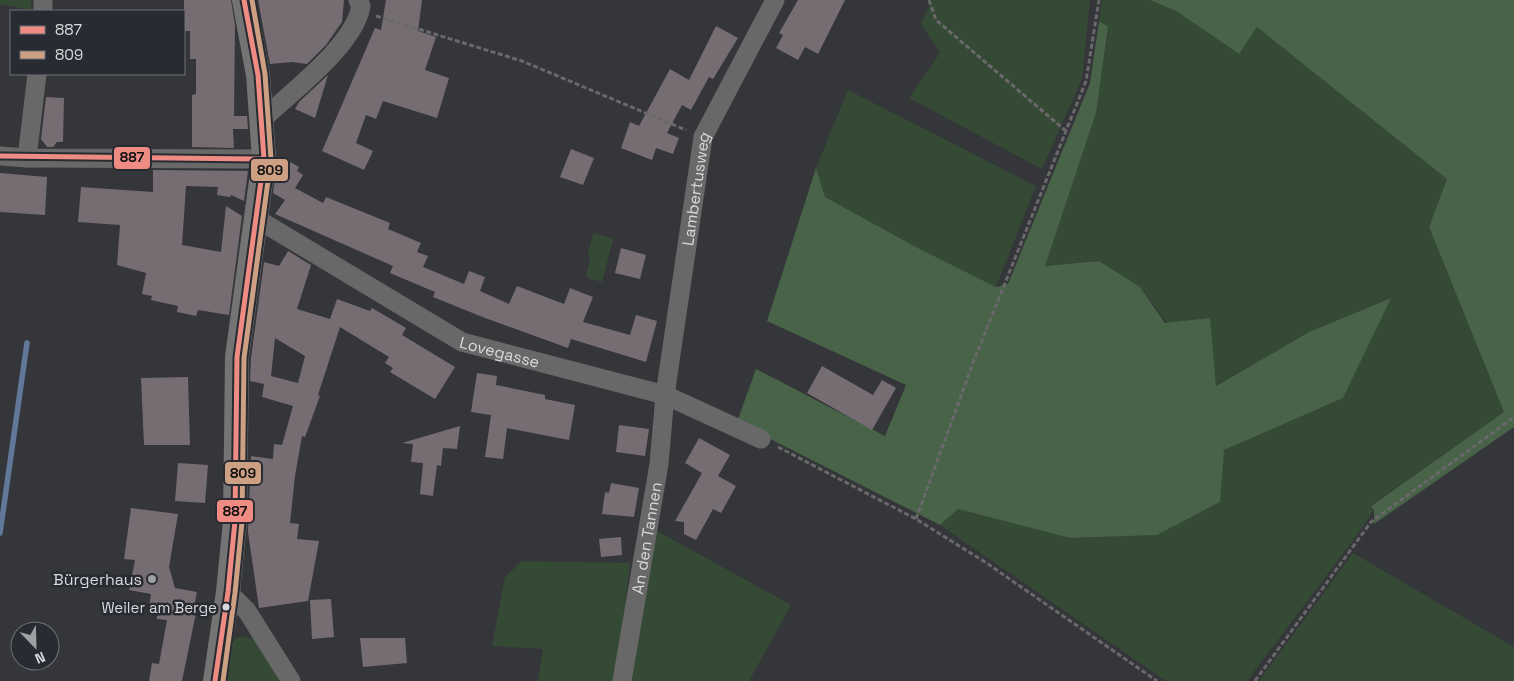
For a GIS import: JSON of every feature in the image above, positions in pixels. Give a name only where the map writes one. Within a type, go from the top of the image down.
[{"type":"main road","points":[[215,681],[228,592],[235,521],[236,357],[264,159],[258,75],[244,0]]},
{"type":"street","name":"Lambertusweg","points":[[665,396],[703,137],[775,0]]},
{"type":"street","points":[[262,120],[346,40],[351,34],[359,6]]},
{"type":"street","points":[[27,158],[37,75]]},
{"type":"street","points":[[0,156],[27,158],[264,159]]},
{"type":"street","name":"Lovegasse","points":[[256,219],[462,342],[665,396],[761,439]]},
{"type":"street","name":"An den Tannen","points":[[622,681],[659,464],[665,396]]},
{"type":"street","points":[[228,592],[247,611],[291,681]]},
{"type":"path","points":[[929,0],[936,20],[1066,131]]},
{"type":"path","points":[[916,519],[973,363],[1086,81],[1099,0]]},
{"type":"path","points":[[359,6],[383,17],[522,61],[703,137]]},
{"type":"path","points":[[1255,681],[1371,522],[1514,417]]},
{"type":"path","points":[[761,439],[916,519],[985,562],[1158,681]]},
{"type":"green space","points":[[0,0],[31,0],[31,10],[0,4]]},
{"type":"green space","points":[[932,0],[1090,0],[1082,79],[1042,169],[909,98],[940,53],[921,24]]},
{"type":"green space","points":[[1102,0],[1150,0],[1176,11],[1239,54],[1257,27],[1447,179],[1429,227],[1504,412],[1371,505],[1374,510],[1357,535],[1247,681],[1166,681],[940,525],[958,509],[1070,538],[1157,535],[1220,502],[1223,450],[1343,398],[1390,298],[1309,332],[1215,386],[1140,287],[1099,261],[1044,266],[1096,113],[1108,28],[1099,21]]},
{"type":"green space","points":[[1150,0],[1514,0],[1514,427],[1374,524],[1374,510],[1371,506],[1504,412],[1429,227],[1447,179],[1257,27],[1239,54],[1176,11]]},
{"type":"green space","points":[[1099,21],[1108,27],[1096,113],[1045,266],[1099,261],[1140,287],[1165,323],[1210,318],[1216,386],[1309,332],[1391,298],[1343,398],[1224,450],[1220,502],[1157,535],[1070,538],[958,509],[940,525],[737,422],[756,369],[885,436],[906,385],[767,321],[816,168],[825,197],[916,247],[996,287],[1008,284],[1090,83]]},
{"type":"green space","points":[[848,90],[1036,186],[996,287],[916,247],[825,197],[816,168]]},
{"type":"green space","points":[[594,233],[613,239],[602,282],[588,278],[586,275],[590,261],[588,252]]},
{"type":"green space","points":[[657,531],[791,605],[749,681],[627,681]]},
{"type":"green space","points":[[1353,553],[1514,647],[1514,681],[1259,681]]},
{"type":"green space","points":[[522,561],[630,563],[616,681],[538,681],[543,649],[492,646],[505,577]]},
{"type":"green space","points":[[243,636],[250,639],[254,638],[280,681],[226,681],[233,642],[235,639]]},
{"type":"building","points":[[184,0],[231,0],[235,25],[234,116],[247,116],[248,129],[233,129],[234,148],[192,147],[192,95],[196,94],[196,59],[190,59],[190,31],[185,31]]},
{"type":"building","points":[[258,0],[344,0],[342,22],[326,45],[307,64],[292,62],[270,64]]},
{"type":"building","points":[[386,0],[422,0],[418,31],[436,37],[425,70],[449,78],[437,118],[383,101],[376,119],[366,115],[356,143],[373,151],[364,170],[322,151],[375,28],[381,30]]},
{"type":"building","points":[[798,0],[845,0],[818,54],[805,47],[798,60],[776,48],[783,35],[779,33]]},
{"type":"building","points":[[716,26],[738,38],[713,79],[709,77],[691,110],[682,105],[667,133],[679,138],[673,154],[656,148],[652,160],[621,148],[630,122],[639,126],[670,69],[689,80]]},
{"type":"building","points":[[328,75],[315,118],[295,109],[299,102]]},
{"type":"building","points":[[46,97],[64,98],[63,142],[57,142],[53,147],[47,147],[41,139]]},
{"type":"building","points":[[571,149],[594,158],[583,185],[560,177]]},
{"type":"building","points":[[281,157],[299,167],[297,171],[303,175],[295,188],[323,203],[326,197],[390,223],[388,229],[421,243],[417,252],[428,256],[423,267],[464,284],[469,271],[485,277],[480,291],[509,304],[517,286],[564,304],[570,288],[593,297],[583,322],[630,335],[636,315],[657,321],[646,362],[571,339],[568,348],[485,318],[433,297],[435,292],[390,273],[393,266],[275,214],[285,200],[273,193],[277,165]]},
{"type":"building","points":[[153,170],[248,171],[244,201],[231,195],[230,197],[217,195],[218,187],[186,186],[182,245],[221,252],[226,206],[242,216],[229,315],[198,310],[196,316],[177,312],[178,306],[151,300],[152,296],[142,294],[146,273],[117,265],[120,225],[78,222],[81,187],[153,192]]},
{"type":"building","points":[[0,173],[47,177],[45,215],[0,212]]},
{"type":"building","points":[[621,248],[646,255],[640,279],[615,273]]},
{"type":"building","points":[[288,251],[311,265],[297,309],[330,319],[337,299],[370,311],[372,308],[406,328],[402,335],[455,367],[435,399],[390,372],[393,368],[385,363],[389,357],[340,327],[318,395],[320,396],[305,437],[302,436],[295,476],[290,523],[299,524],[297,539],[319,541],[308,601],[259,608],[248,532],[251,456],[273,459],[274,444],[282,445],[293,406],[262,397],[264,384],[250,381],[251,358],[264,262],[279,266]],"holes":[[[275,338],[305,356],[298,383],[271,376]]]},
{"type":"building","points":[[822,366],[873,395],[882,380],[896,388],[872,430],[807,393]]},
{"type":"building","points":[[477,373],[497,376],[496,385],[545,395],[545,399],[575,405],[569,440],[507,428],[503,459],[485,457],[491,415],[471,412]]},
{"type":"building","points":[[188,377],[190,445],[144,445],[141,378]]},
{"type":"building","points":[[619,425],[649,429],[645,456],[616,452]]},
{"type":"building","points":[[460,426],[457,449],[443,448],[441,466],[437,465],[433,496],[420,494],[423,463],[411,462],[413,444],[402,443]]},
{"type":"building","points":[[699,438],[730,455],[718,476],[736,486],[721,513],[713,509],[696,540],[684,534],[684,522],[675,521],[702,473],[685,463]]},
{"type":"building","points":[[178,463],[208,465],[205,503],[175,501]]},
{"type":"building","points":[[611,483],[639,488],[634,517],[602,514],[605,492],[609,493]]},
{"type":"building","points":[[131,508],[178,514],[169,567],[175,588],[197,592],[194,607],[197,608],[182,681],[149,681],[152,663],[159,664],[167,620],[157,619],[157,614],[148,614],[151,594],[129,590],[135,560],[124,559]]},
{"type":"building","points":[[621,537],[622,555],[601,557],[599,539]]},
{"type":"building","points":[[331,599],[334,637],[312,639],[310,600]]},
{"type":"building","points":[[360,638],[405,638],[407,663],[363,667]]},
{"type":"waterway","points":[[0,533],[27,343]]},
{"type":"transit line","name":"887","points":[[215,681],[228,592],[235,521],[237,357],[264,159],[258,75],[244,0]]},
{"type":"transit line","name":"809","points":[[223,681],[242,522],[244,358],[271,159],[265,74],[252,0]]},
{"type":"transit line","name":"887","points":[[0,156],[264,159]]},
{"type":"place","name":"Bürgerhaus","points":[[152,579]]},
{"type":"place","name":"Weiler am Berge","points":[[226,607]]}]
